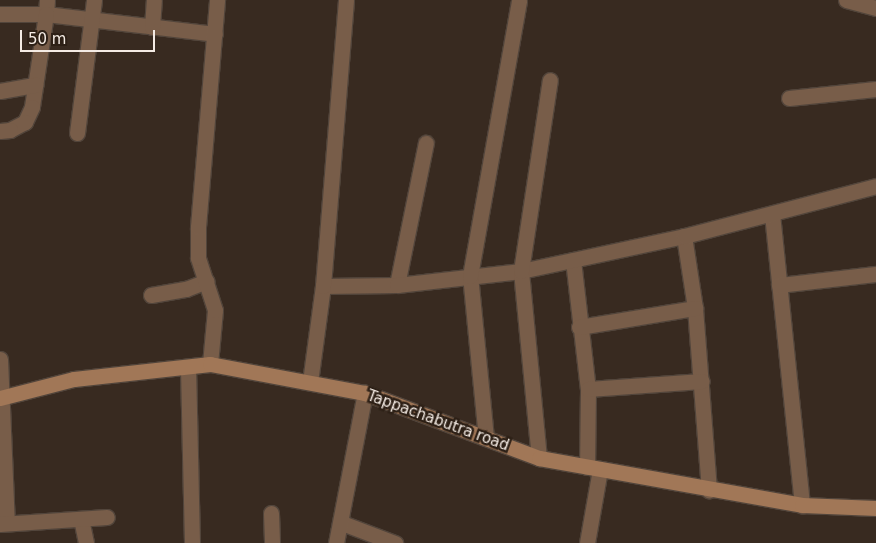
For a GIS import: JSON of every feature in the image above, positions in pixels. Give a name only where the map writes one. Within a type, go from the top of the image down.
[{"type":"main road","name":"Tappachabutra road","points":[[1,398],[74,379],[210,364],[365,393],[539,458],[709,490],[802,505],[876,508]]},
{"type":"street","points":[[1,0],[0,14],[47,7],[92,20],[215,34]]},
{"type":"street","points":[[77,133],[94,0]]},
{"type":"street","points":[[152,26],[154,0]]},
{"type":"street","points":[[210,364],[215,310],[198,258],[198,227],[217,0]]},
{"type":"street","points":[[310,382],[324,286],[346,0]]},
{"type":"street","points":[[486,438],[470,276],[520,0]]},
{"type":"street","points":[[846,0],[876,8]]},
{"type":"street","points":[[0,131],[10,130],[25,122],[35,85],[47,7]]},
{"type":"street","points":[[539,458],[521,271],[550,80]]},
{"type":"street","points":[[0,91],[35,85]]},
{"type":"street","points":[[789,98],[876,89]]},
{"type":"street","points":[[397,285],[426,144]]},
{"type":"street","points":[[324,286],[397,285],[521,271],[684,236],[876,186]]},
{"type":"street","points":[[772,214],[802,505]]},
{"type":"street","points":[[684,236],[695,308],[709,490]]},
{"type":"street","points":[[573,260],[579,327],[588,389],[594,468],[587,543]]},
{"type":"street","points":[[778,285],[876,274]]},
{"type":"street","points":[[151,295],[186,290],[207,281]]},
{"type":"street","points":[[579,327],[695,308]]},
{"type":"street","points":[[0,359],[4,524],[106,517]]},
{"type":"street","points":[[188,367],[192,543]]},
{"type":"street","points":[[588,389],[702,381]]},
{"type":"street","points":[[336,543],[342,523],[365,393]]},
{"type":"street","points":[[271,513],[272,543]]},
{"type":"street","points":[[81,519],[86,543]]},
{"type":"street","points":[[342,523],[395,543]]}]
